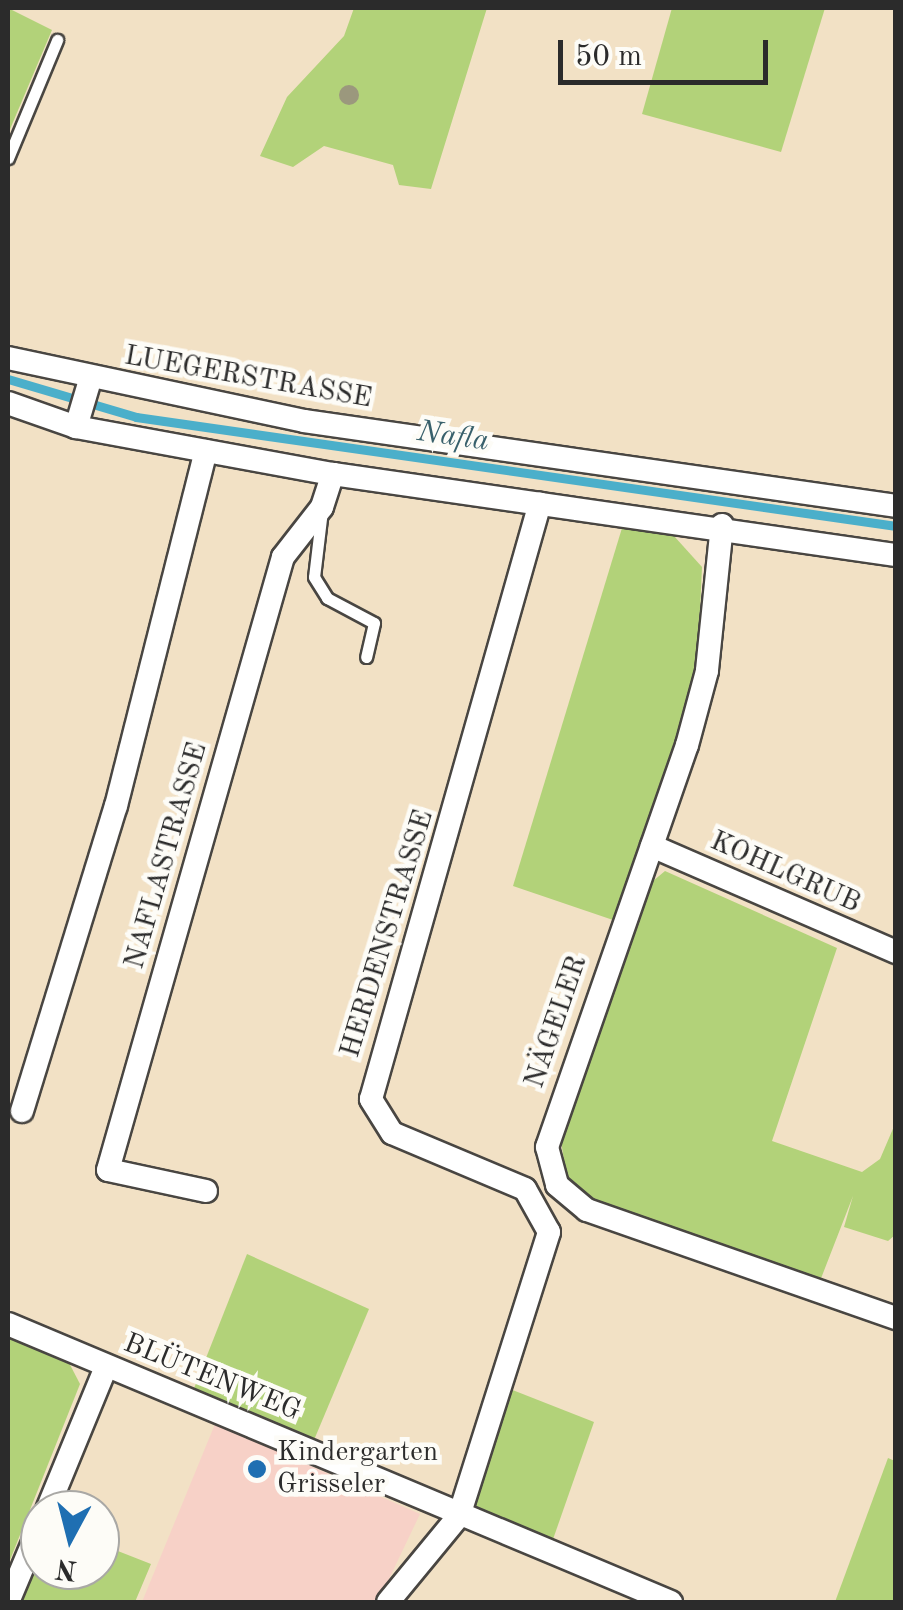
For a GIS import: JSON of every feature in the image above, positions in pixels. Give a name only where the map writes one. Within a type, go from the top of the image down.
[{"type":"street","name":"LUEGERSTRASSE","points":[[8,358],[88,386],[896,506]]},
{"type":"street","points":[[78,422],[88,386]]},
{"type":"street","points":[[8,402],[206,451],[333,474],[722,526],[896,555]]},
{"type":"street","points":[[22,1111],[116,806],[206,451]]},
{"type":"street","name":"NAFLASTRASSE","points":[[206,1192],[108,1170],[283,558],[322,507],[333,474]]},
{"type":"street","name":"HERDENSTRASSE","points":[[459,1516],[549,1232],[525,1189],[392,1133],[371,1099],[540,503]]},
{"type":"street","name":"NÄGELER","points":[[722,526],[707,671],[652,846],[551,1132],[557,1185],[588,1210],[896,1318]]},
{"type":"street","name":"KOHLGRUB","points":[[652,846],[896,952]]},
{"type":"street","name":"BLÜTENWEG","points":[[8,1324],[671,1602]]},
{"type":"street","points":[[55,1490],[106,1367]]},
{"type":"street","points":[[388,1602],[459,1516]]},
{"type":"street","points":[[8,1602],[20,1574]]},
{"type":"lane","points":[[8,158],[57,40]]},
{"type":"lane","points":[[322,507],[314,577],[327,598],[374,623],[366,657]]},
{"type":"shaded area","name":"Kindergarten Grisseler","points":[[215,1424],[420,1514],[378,1602],[142,1602]]},
{"type":"green space","points":[[8,8],[52,30],[8,134]]},
{"type":"green space","points":[[354,8],[487,8],[431,189],[399,185],[393,165],[324,146],[293,167],[260,156],[287,97],[344,36]]},
{"type":"green space","points":[[672,8],[825,8],[781,152],[642,114]]},
{"type":"green space","points":[[622,528],[674,536],[702,567],[697,676],[613,920],[513,886]]},
{"type":"green space","points":[[665,871],[837,948],[772,1141],[862,1172],[880,1159],[895,1124],[895,1235],[888,1241],[844,1227],[853,1196],[820,1281],[587,1200],[567,1180],[561,1141],[653,881]]},
{"type":"green space","points":[[247,1254],[369,1309],[314,1440],[193,1391]]},
{"type":"green space","points":[[8,1334],[66,1357],[80,1384],[38,1490],[20,1490],[20,1535],[8,1565]]},
{"type":"green space","points":[[510,1389],[594,1422],[551,1545],[475,1506]]},
{"type":"green space","points":[[888,1458],[895,1461],[895,1602],[835,1602]]},
{"type":"green space","points":[[120,1552],[151,1564],[135,1602],[19,1602],[24,1590],[120,1590]]},
{"type":"waterway","name":"Nafla","points":[[8,379],[136,417],[896,526]]},
{"type":"place","name":"Kindergarten Grisseler","points":[[257,1469]]}]
